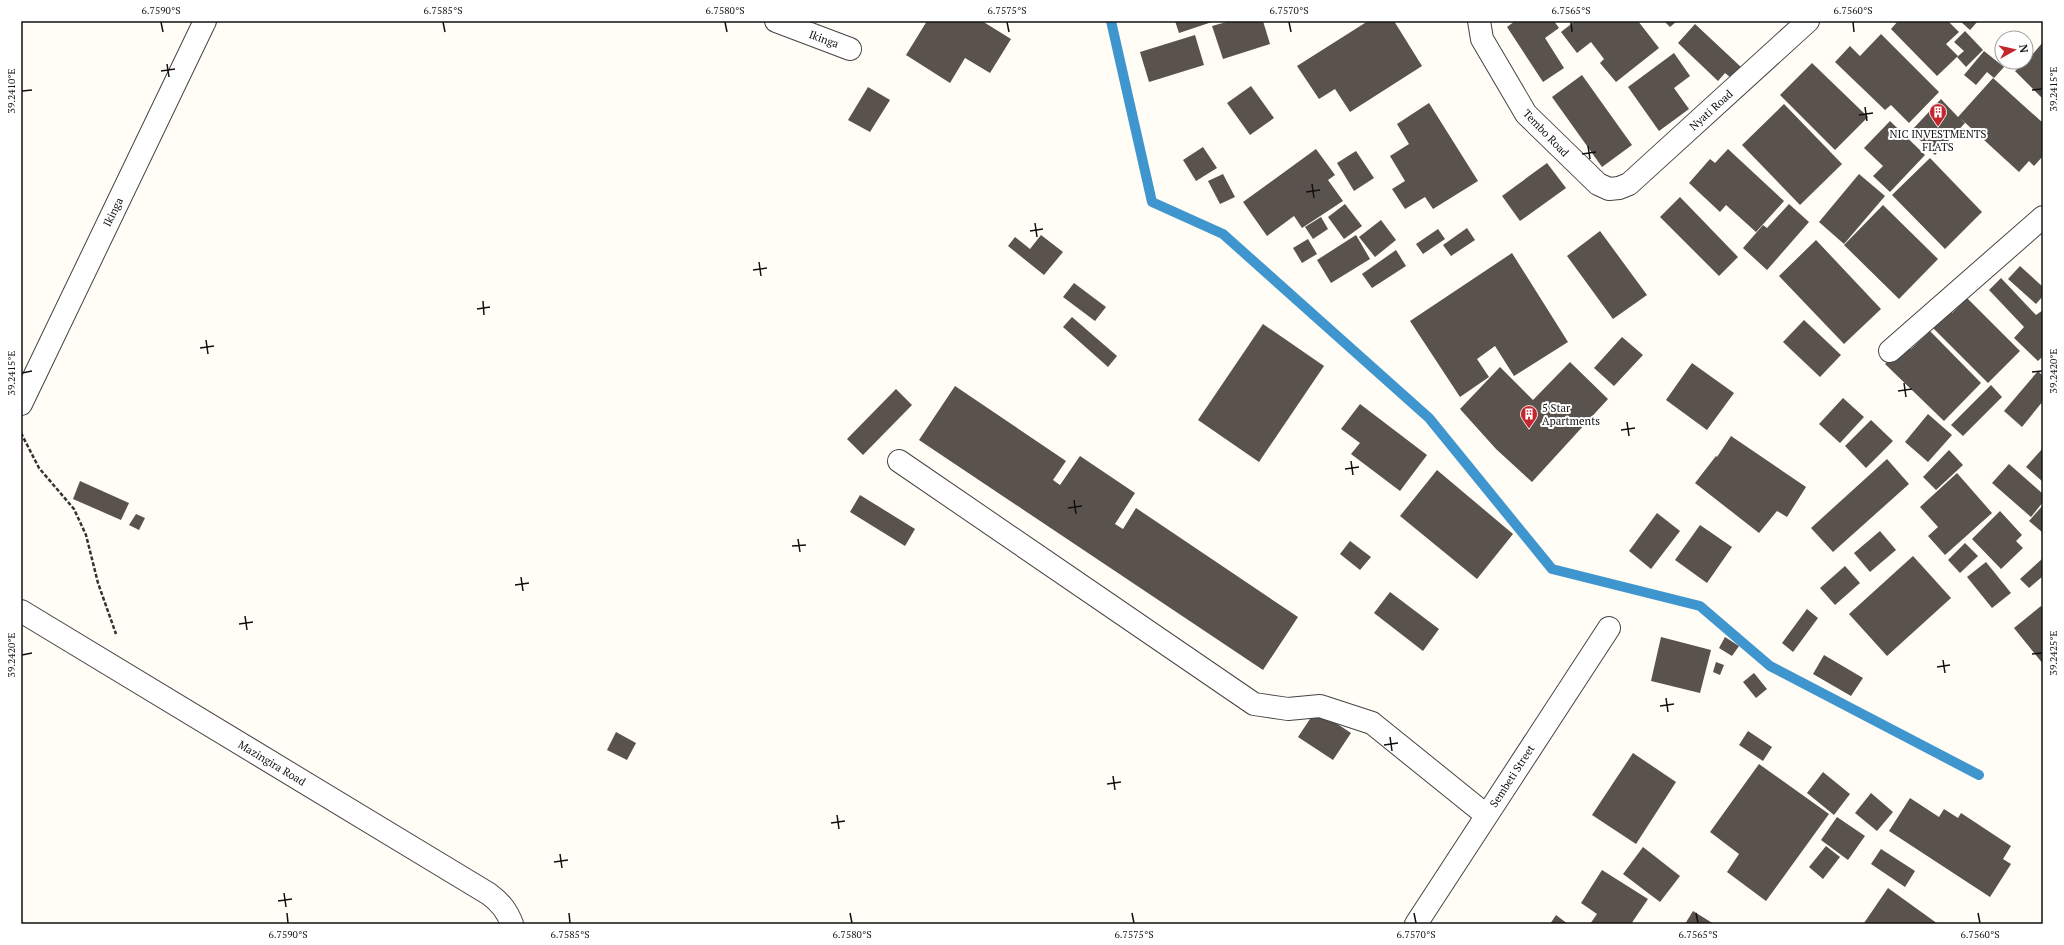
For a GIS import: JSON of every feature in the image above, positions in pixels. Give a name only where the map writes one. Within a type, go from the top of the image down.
[{"type":"street","name":"Ikinga","points":[[21,404],[205,21]]},
{"type":"street","name":"Ikinga","points":[[776,21],[850,48]]},
{"type":"street","name":"Tembo Road","points":[[1479,21],[1482,39],[1526,114],[1588,175],[1598,184],[1609,189]]},
{"type":"street","name":"Nyati Road","points":[[1609,189],[1619,188],[1629,184],[1808,21]]},
{"type":"street","points":[[1890,351],[2043,217]]},
{"type":"street","points":[[899,462],[1254,704],[1288,709],[1320,706],[1372,723],[1486,815]]},
{"type":"street","name":"Mazingira Road","points":[[21,611],[489,894],[500,902],[508,912],[512,924]]},
{"type":"street","name":"Sembeti Street","points":[[1416,924],[1609,628]]},
{"type":"path","points":[[21,433],[39,468],[74,509],[86,535],[98,582],[131,678]]},
{"type":"building","points":[[927,21],[982,21],[1011,39],[990,73],[965,58],[950,83],[906,55]]},
{"type":"building","points":[[1175,21],[1215,21],[1179,33]]},
{"type":"building","points":[[1230,21],[1263,21],[1270,44],[1223,59],[1212,26]]},
{"type":"building","points":[[1368,21],[1394,21],[1422,66],[1350,112],[1335,89],[1319,99],[1297,66]]},
{"type":"building","points":[[1515,21],[1554,21],[1559,28],[1545,38],[1564,68],[1543,82],[1507,27]]},
{"type":"building","points":[[1575,21],[1638,21],[1659,48],[1616,82],[1600,63],[1604,59],[1591,42],[1577,53],[1561,32]]},
{"type":"building","points":[[1664,21],[1677,21],[1670,27]]},
{"type":"building","points":[[1898,21],[1948,21],[1959,32],[1946,44],[1958,56],[1937,76],[1891,29]]},
{"type":"building","points":[[1960,21],[1978,21],[1970,30]]},
{"type":"building","points":[[1695,24],[1741,67],[1731,78],[1725,73],[1718,81],[1678,43]]},
{"type":"building","points":[[1965,31],[1983,50],[1966,67],[1957,57],[1964,51],[1954,42]]},
{"type":"building","points":[[1881,34],[1939,92],[1909,123],[1891,105],[1885,110],[1835,62],[1850,46],[1860,56]]},
{"type":"building","points":[[1195,35],[1204,65],[1149,82],[1140,52]]},
{"type":"building","points":[[2043,42],[2043,99],[2015,71],[2034,70],[2034,53]]},
{"type":"building","points":[[1984,51],[1994,59],[1994,70],[2001,70],[1994,78],[1987,72],[1976,85],[1964,75]]},
{"type":"building","points":[[1674,53],[1690,76],[1674,88],[1689,109],[1659,131],[1628,87]]},
{"type":"building","points":[[1812,63],[1868,117],[1835,150],[1780,95]]},
{"type":"building","points":[[1582,75],[1632,145],[1602,167],[1552,97]]},
{"type":"building","points":[[1993,78],[2043,123],[2043,156],[2034,166],[2029,161],[2019,172],[1960,118],[1965,123],[1935,155],[1911,131],[1941,99],[1958,117]]},
{"type":"building","points":[[1251,86],[1274,118],[1250,135],[1227,103]]},
{"type":"building","points":[[868,87],[890,100],[870,132],[848,120]]},
{"type":"building","points":[[1429,103],[1478,181],[1433,209],[1425,197],[1405,209],[1392,189],[1405,181],[1390,156],[1409,144],[1397,124]]},
{"type":"building","points":[[1784,104],[1842,164],[1800,205],[1742,145]]},
{"type":"building","points":[[1890,121],[1925,155],[1890,192],[1873,176],[1883,166],[1864,148]]},
{"type":"building","points":[[1203,147],[1217,168],[1196,181],[1183,160]]},
{"type":"building","points":[[1316,149],[1335,175],[1328,180],[1343,201],[1302,228],[1294,216],[1267,236],[1243,202]]},
{"type":"building","points":[[1728,149],[1784,201],[1756,232],[1726,205],[1720,212],[1689,183],[1710,159],[1715,163]]},
{"type":"building","points":[[1356,151],[1374,178],[1354,191],[1337,163]]},
{"type":"building","points":[[1930,158],[1982,212],[1945,249],[1892,195]]},
{"type":"building","points":[[1547,163],[1566,188],[1520,221],[1502,196]]},
{"type":"building","points":[[1223,174],[1235,197],[1220,204],[1208,181]]},
{"type":"building","points":[[1859,174],[1885,196],[1844,244],[1819,222]]},
{"type":"building","points":[[1680,197],[1738,257],[1719,276],[1660,217]]},
{"type":"building","points":[[1345,204],[1362,226],[1344,239],[1328,217]]},
{"type":"building","points":[[1789,204],[1809,222],[1767,270],[1743,248],[1763,225],[1767,228]]},
{"type":"building","points":[[1883,205],[1938,259],[1899,299],[1844,245]]},
{"type":"building","points":[[1321,217],[1328,229],[1313,239],[1305,227]]},
{"type":"building","points":[[1381,220],[1396,240],[1375,257],[1359,237]]},
{"type":"building","points":[[1467,228],[1475,240],[1451,256],[1443,245]]},
{"type":"building","points":[[1438,229],[1445,239],[1423,254],[1416,244]]},
{"type":"building","points":[[1600,231],[1647,295],[1613,319],[1567,256]]},
{"type":"building","points":[[1041,235],[1063,252],[1044,275],[1008,246],[1015,237],[1030,249]]},
{"type":"building","points":[[1356,235],[1370,259],[1331,283],[1317,260]]},
{"type":"building","points":[[1308,239],[1317,254],[1302,263],[1293,248]]},
{"type":"building","points":[[1816,240],[1881,309],[1844,344],[1779,276]]},
{"type":"building","points":[[1396,250],[1406,266],[1372,288],[1362,274]]},
{"type":"building","points":[[1512,253],[1568,342],[1514,376],[1495,346],[1477,359],[1489,377],[1460,397],[1410,321]]},
{"type":"building","points":[[2020,266],[2043,287],[2043,296],[2036,304],[2008,279]]},
{"type":"building","points":[[2001,278],[2036,315],[2043,310],[2043,356],[2038,361],[2014,338],[2024,327],[1989,290]]},
{"type":"building","points":[[1074,283],[1106,307],[1095,321],[1063,297]]},
{"type":"building","points":[[1967,298],[2020,351],[1988,383],[1932,327],[1949,309],[1952,313]]},
{"type":"building","points":[[1072,317],[1117,356],[1108,367],[1063,327]]},
{"type":"building","points":[[1804,320],[1841,355],[1820,377],[1783,342]]},
{"type":"building","points":[[1263,324],[1324,366],[1259,462],[1198,420]]},
{"type":"building","points":[[1930,331],[1981,383],[1944,421],[1885,364],[1905,343],[1911,349]]},
{"type":"building","points":[[1622,337],[1643,355],[1614,386],[1594,368]]},
{"type":"building","name":"5 Star Apartments","points":[[1570,362],[1608,399],[1532,482],[1496,449],[1460,409],[1500,367],[1533,400]]},
{"type":"building","points":[[1692,363],[1734,393],[1707,430],[1666,400]]},
{"type":"building","points":[[2038,371],[2043,376],[2043,401],[2022,427],[2004,411]]},
{"type":"building","points":[[1991,385],[2002,397],[1963,436],[1951,425]]},
{"type":"building","points":[[955,386],[1066,461],[1053,480],[1060,485],[1080,456],[1135,493],[1115,524],[1123,529],[1136,508],[1298,617],[1263,670],[919,440]]},
{"type":"building","points":[[896,389],[912,405],[863,455],[847,439]]},
{"type":"building","points":[[1843,398],[1864,417],[1840,443],[1819,424]]},
{"type":"building","points":[[1360,404],[1427,455],[1400,491],[1351,454],[1360,443],[1341,429]]},
{"type":"building","points":[[1928,414],[1952,435],[1928,462],[1905,442]]},
{"type":"building","points":[[1871,420],[1893,441],[1866,468],[1845,446]]},
{"type":"building","points":[[1731,436],[1806,487],[1787,517],[1777,511],[1759,533],[1695,483],[1716,456],[1717,457]]},
{"type":"building","points":[[2043,448],[2043,482],[2026,467]]},
{"type":"building","points":[[1949,450],[1963,465],[1936,490],[1923,477]]},
{"type":"building","points":[[1887,459],[1909,484],[1833,552],[1811,528]]},
{"type":"building","points":[[2009,464],[2043,494],[2043,502],[2031,517],[1992,483]]},
{"type":"building","points":[[1437,470],[1513,534],[1477,579],[1400,516]]},
{"type":"building","points":[[1957,473],[1992,513],[1945,555],[1928,536],[1938,527],[1920,507]]},
{"type":"building","points":[[80,481],[129,503],[121,520],[73,499]]},
{"type":"building","points":[[860,495],[915,529],[905,546],[850,512]]},
{"type":"building","points":[[2043,505],[2043,533],[2029,521]]},
{"type":"building","points":[[2000,511],[2022,535],[2016,541],[2023,548],[2001,569],[1972,539]]},
{"type":"building","points":[[1657,513],[1680,531],[1651,569],[1629,551]]},
{"type":"building","points":[[136,514],[145,518],[139,530],[129,525]]},
{"type":"building","points":[[1700,525],[1732,547],[1707,583],[1675,560]]},
{"type":"building","points":[[1880,531],[1896,550],[1870,572],[1854,553]]},
{"type":"building","points":[[1350,541],[1371,557],[1360,570],[1340,554]]},
{"type":"building","points":[[1965,543],[1978,556],[1960,573],[1948,560]]},
{"type":"building","points":[[1913,556],[1951,598],[1887,656],[1849,614]]},
{"type":"building","points":[[2043,558],[2043,576],[2029,588],[2020,579]]},
{"type":"building","points":[[1986,562],[2011,593],[1992,608],[1967,577]]},
{"type":"building","points":[[1845,566],[1860,583],[1835,605],[1820,588]]},
{"type":"building","points":[[1390,592],[1439,629],[1423,651],[1374,613]]},
{"type":"building","points":[[2041,606],[2043,609],[2043,664],[2014,628]]},
{"type":"building","points":[[1807,609],[1818,618],[1793,652],[1782,643]]},
{"type":"building","points":[[1661,637],[1711,650],[1700,693],[1651,681]]},
{"type":"building","points":[[1725,637],[1739,646],[1732,656],[1719,648]]},
{"type":"building","points":[[1824,655],[1863,678],[1851,696],[1813,674]]},
{"type":"building","points":[[1716,662],[1724,665],[1720,675],[1713,672]]},
{"type":"building","points":[[1754,673],[1767,689],[1756,698],[1743,682]]},
{"type":"building","points":[[1316,710],[1351,733],[1333,760],[1298,737]]},
{"type":"building","points":[[1748,731],[1772,747],[1763,761],[1739,745]]},
{"type":"building","points":[[616,732],[636,743],[627,760],[607,750]]},
{"type":"building","points":[[1633,753],[1676,782],[1636,844],[1592,815]]},
{"type":"building","points":[[1759,764],[1829,814],[1766,901],[1727,872],[1739,854],[1710,832]]},
{"type":"building","points":[[1823,772],[1850,794],[1834,815],[1807,793]]},
{"type":"building","points":[[1871,793],[1893,812],[1877,831],[1855,813]]},
{"type":"building","points":[[1910,798],[1939,817],[1944,809],[1958,818],[1961,813],[2011,846],[2003,859],[2011,864],[1990,897],[1889,831]]},
{"type":"building","points":[[1837,817],[1865,836],[1848,860],[1821,840]]},
{"type":"building","points":[[1826,846],[1840,857],[1823,879],[1809,867]]},
{"type":"building","points":[[1643,847],[1680,876],[1660,902],[1623,874]]},
{"type":"building","points":[[1881,849],[1915,871],[1905,887],[1871,864]]},
{"type":"building","points":[[1602,870],[1648,899],[1631,924],[1590,924],[1597,914],[1581,903]]},
{"type":"building","points":[[1888,888],[1938,924],[1864,923]]},
{"type":"building","points":[[1693,911],[1714,924],[1685,924]]},
{"type":"building","points":[[1556,915],[1568,924],[1550,924]]},
{"type":"waterway","points":[[1111,21],[1152,202],[1223,234],[1429,418],[1552,569],[1700,606],[1770,666],[1979,775]]},
{"type":"place","name":"NIC INVESTMENTS FLATS","points":[[1938,127]]},
{"type":"place","name":"5 Star Apartments","points":[[1529,429]]}]
